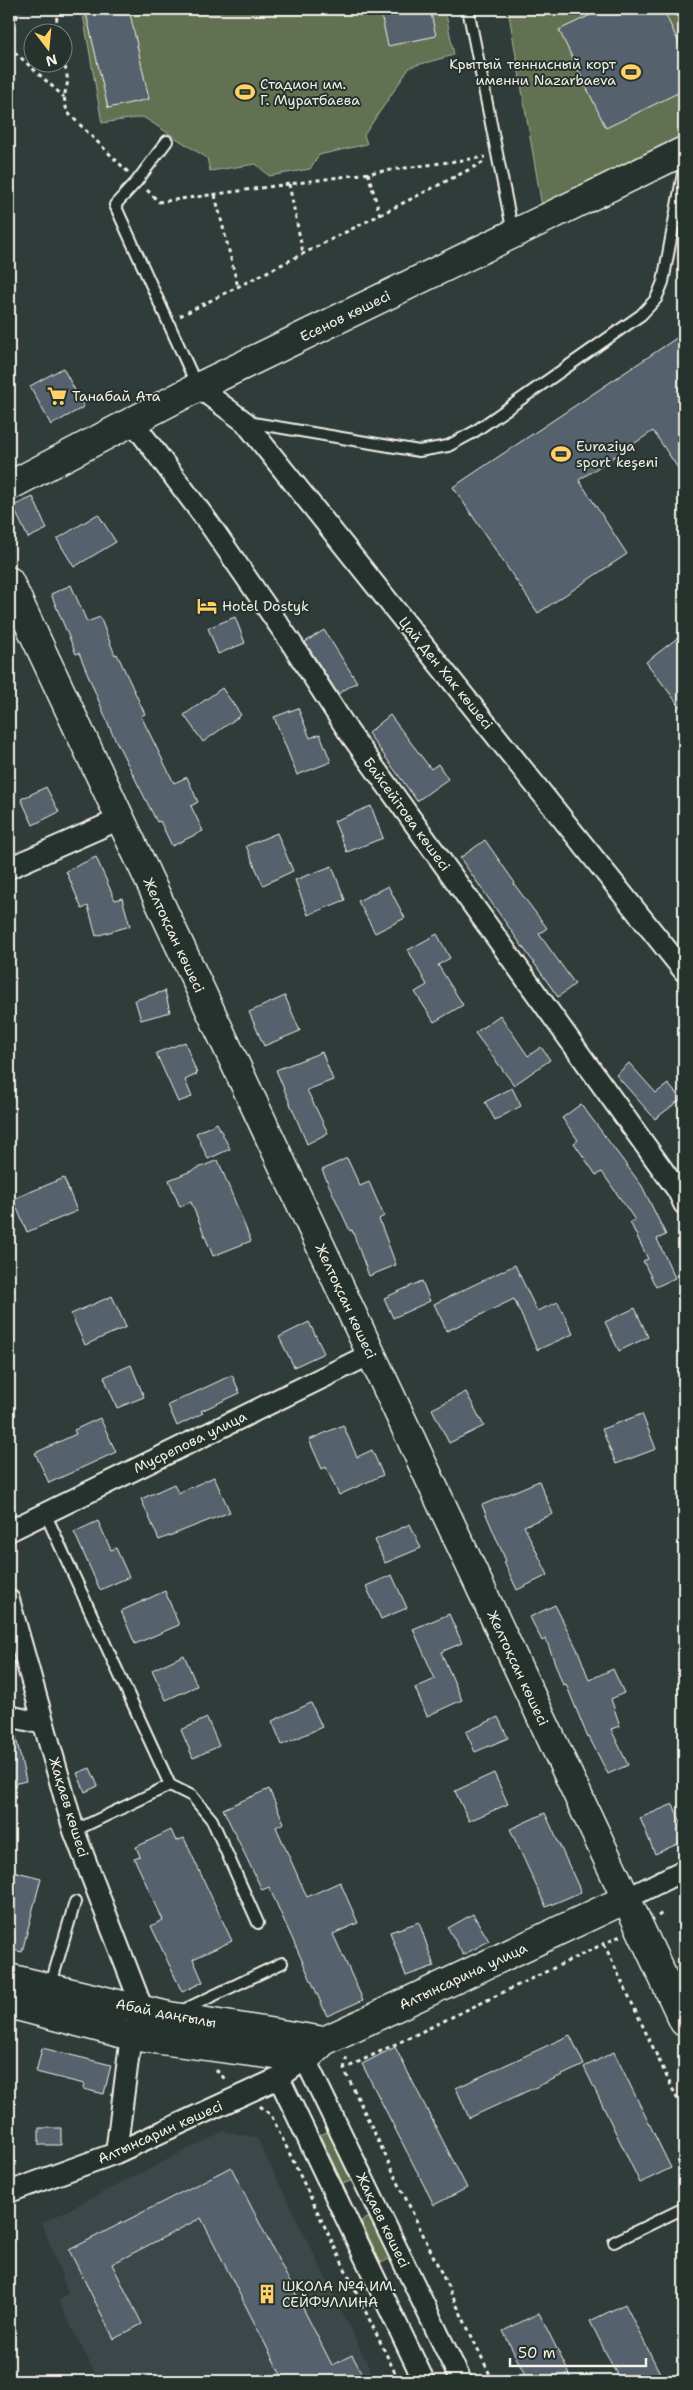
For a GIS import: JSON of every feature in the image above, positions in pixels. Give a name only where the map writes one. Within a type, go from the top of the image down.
[{"type":"street","name":"Есенов көшесі","points":[[9,486],[198,387],[684,150]]},
{"type":"street","name":"Цай Ден Хак көшесі","points":[[198,387],[245,422],[684,971]]},
{"type":"street","name":"Байсейітова көшесі","points":[[133,422],[208,522],[292,644],[348,731],[678,1191],[684,1204]]},
{"type":"street","name":"Желтоқсан көшесі","points":[[9,581],[684,2022]]},
{"type":"street","points":[[9,868],[120,819]]},
{"type":"street","name":"Мусрепова улица","points":[[9,1531],[371,1354]]},
{"type":"street","name":"Жақаев көшесі","points":[[9,1600],[74,1831],[143,2010]]},
{"type":"street","points":[[9,1716],[44,1724]]},
{"type":"street","points":[[626,1899],[684,1870]]},
{"type":"street","name":"Алтынсарина улица","points":[[315,2050],[626,1899]]},
{"type":"street","name":"Абай даңғылы","points":[[9,1978],[315,2050]]},
{"type":"street","name":"Абай даңғылы","points":[[9,2004],[131,2036],[200,2045],[315,2050]]},
{"type":"street","points":[[116,2152],[131,2036],[143,2010]]},
{"type":"street","name":"Жақаев көшесі","points":[[315,2050],[461,2381]]},
{"type":"street","name":"Алтынсарин көшесі","points":[[9,2192],[116,2152],[279,2078],[315,2050]]},
{"type":"street","points":[[279,2078],[424,2381]]},
{"type":"lane","points":[[468,9],[513,234]]},
{"type":"lane","points":[[166,141],[137,181],[116,205],[198,387]]},
{"type":"lane","points":[[245,422],[419,451],[448,446],[474,432],[641,315],[656,298],[663,282],[684,168]]},
{"type":"lane","points":[[45,1513],[170,1785],[192,1796],[212,1820],[258,1922]]},
{"type":"lane","points":[[74,1831],[170,1785]]},
{"type":"lane","points":[[50,1988],[75,1902]]},
{"type":"lane","points":[[169,2016],[282,1963]]},
{"type":"lane","points":[[614,2242],[684,2208]]},
{"type":"path","points":[[9,33],[21,9]]},
{"type":"path","points":[[55,9],[57,22]]},
{"type":"path","points":[[9,47],[64,97]]},
{"type":"path","points":[[66,72],[68,81],[64,97],[67,112],[159,202],[497,156]]},
{"type":"path","points":[[168,322],[497,156]]},
{"type":"path","points":[[368,174],[380,215]]},
{"type":"path","points":[[289,184],[303,253]]},
{"type":"path","points":[[215,195],[238,287]]},
{"type":"path","points":[[493,2381],[344,2070],[640,1927],[664,1912]]},
{"type":"path","points":[[604,1944],[684,2113]]},
{"type":"path","points":[[200,2045],[207,2062],[231,2085],[272,2115],[399,2381]]},
{"type":"shaded area","points":[[224,2131],[257,2138],[376,2381],[99,2381],[58,2301],[68,2293],[42,2223]]},
{"type":"green space","name":"Стадион им. Г. Муратбаева","points":[[82,9],[445,9],[454,55],[410,67],[364,135],[367,144],[319,155],[310,169],[269,176],[256,164],[210,171],[207,158],[143,117],[102,123]]},
{"type":"green space","points":[[508,9],[684,9],[684,150],[544,218]]},
{"type":"green space","points":[[332,2130],[355,2179],[343,2184],[320,2135]]},
{"type":"green space","points":[[373,2216],[393,2257],[381,2263],[361,2221]]},
{"type":"building","points":[[85,9],[129,9],[149,99],[108,108]]},
{"type":"building","points":[[380,9],[430,9],[436,36],[388,46]]},
{"type":"building","name":"Крытый теннисный корт именни Nazarbaeva","points":[[603,9],[663,9],[684,54],[684,90],[606,128],[559,30]]},
{"type":"building","name":"Euraziya sport keşeni","points":[[684,333],[684,477],[653,431],[579,480],[627,554],[538,613],[453,487]]},
{"type":"building","name":"Танабай Ата","points":[[63,368],[84,407],[51,425],[30,386]]},
{"type":"building","points":[[33,497],[47,529],[28,538],[13,506]]},
{"type":"building","points":[[98,514],[116,542],[74,567],[57,539]]},
{"type":"building","points":[[71,585],[87,622],[100,617],[115,655],[117,654],[145,714],[141,716],[174,783],[187,777],[198,802],[191,806],[203,831],[172,846],[160,821],[157,822],[112,733],[79,653],[76,654],[51,594]]},
{"type":"building","points":[[235,617],[245,643],[218,654],[208,628]]},
{"type":"building","points":[[324,630],[357,682],[338,694],[305,642]]},
{"type":"building","points":[[684,633],[684,712],[646,662]]},
{"type":"building","points":[[222,688],[241,715],[203,742],[184,715]]},
{"type":"building","points":[[298,708],[310,738],[320,734],[331,762],[297,775],[274,717]]},
{"type":"building","points":[[390,715],[431,769],[438,764],[448,779],[417,801],[368,733]]},
{"type":"building","points":[[46,787],[59,812],[33,825],[21,799]]},
{"type":"building","points":[[371,806],[383,838],[347,852],[334,821]]},
{"type":"building","points":[[277,833],[293,871],[263,885],[246,846]]},
{"type":"building","points":[[485,840],[514,884],[547,928],[539,934],[575,984],[558,997],[460,858]]},
{"type":"building","points":[[96,857],[115,900],[122,898],[130,926],[96,936],[88,906],[82,909],[66,871]]},
{"type":"building","points":[[332,866],[345,900],[308,915],[295,880]]},
{"type":"building","points":[[388,886],[405,918],[375,933],[358,901]]},
{"type":"building","points":[[437,934],[450,958],[438,965],[463,1005],[434,1022],[415,992],[427,985],[408,950]]},
{"type":"building","points":[[165,991],[170,1012],[141,1020],[135,1000]]},
{"type":"building","points":[[285,996],[300,1031],[264,1046],[249,1012]]},
{"type":"building","points":[[500,1015],[528,1056],[541,1047],[550,1060],[514,1085],[475,1033]]},
{"type":"building","points":[[185,1042],[197,1074],[185,1080],[192,1097],[178,1102],[156,1053]]},
{"type":"building","points":[[322,1052],[333,1080],[307,1090],[328,1133],[307,1144],[276,1070]]},
{"type":"building","points":[[629,1063],[656,1093],[668,1084],[681,1099],[655,1119],[616,1075]]},
{"type":"building","points":[[512,1088],[521,1106],[495,1120],[485,1102]]},
{"type":"building","points":[[581,1104],[642,1186],[666,1235],[657,1239],[675,1278],[656,1287],[643,1261],[648,1259],[630,1222],[635,1220],[602,1172],[596,1175],[574,1143],[578,1140],[562,1118]]},
{"type":"building","points":[[217,1123],[230,1149],[208,1159],[196,1133]]},
{"type":"building","points":[[347,1158],[360,1186],[369,1182],[384,1216],[379,1219],[396,1265],[369,1276],[352,1230],[350,1231],[322,1170]]},
{"type":"building","points":[[218,1160],[251,1241],[213,1256],[191,1202],[180,1207],[169,1180]]},
{"type":"building","points":[[64,1178],[77,1211],[27,1232],[13,1199]]},
{"type":"building","points":[[515,1265],[537,1311],[558,1302],[573,1334],[537,1350],[514,1299],[447,1331],[434,1304]]},
{"type":"building","points":[[422,1281],[430,1301],[393,1318],[384,1298]]},
{"type":"building","points":[[112,1296],[126,1327],[85,1345],[71,1314]]},
{"type":"building","points":[[635,1308],[648,1337],[619,1351],[605,1322]]},
{"type":"building","points":[[309,1322],[324,1353],[294,1367],[279,1337]]},
{"type":"building","points":[[131,1365],[144,1397],[117,1408],[104,1377]]},
{"type":"building","points":[[232,1375],[240,1393],[201,1411],[203,1413],[177,1426],[168,1405]]},
{"type":"building","points":[[466,1392],[484,1426],[449,1443],[432,1409]]},
{"type":"building","points":[[642,1414],[656,1449],[616,1464],[602,1429]]},
{"type":"building","points":[[100,1418],[116,1452],[49,1483],[35,1453],[76,1434],[74,1430]]},
{"type":"building","points":[[343,1425],[357,1457],[372,1450],[383,1475],[339,1495],[326,1467],[322,1469],[309,1440]]},
{"type":"building","points":[[214,1477],[230,1512],[159,1540],[141,1499],[174,1484],[178,1493]]},
{"type":"building","points":[[539,1481],[553,1514],[524,1526],[548,1575],[517,1590],[482,1505]]},
{"type":"building","points":[[98,1521],[111,1550],[116,1548],[129,1577],[100,1590],[74,1532]]},
{"type":"building","points":[[410,1524],[421,1548],[385,1563],[375,1540]]},
{"type":"building","points":[[392,1575],[407,1608],[381,1619],[366,1586]]},
{"type":"building","points":[[165,1591],[179,1625],[135,1644],[121,1611]]},
{"type":"building","points":[[555,1605],[579,1653],[589,1680],[613,1669],[624,1693],[611,1699],[620,1726],[611,1729],[628,1765],[608,1774],[588,1738],[566,1684],[563,1685],[546,1639],[542,1641],[530,1617]]},
{"type":"building","points":[[449,1614],[462,1643],[441,1652],[462,1700],[427,1716],[415,1688],[435,1679],[413,1629]]},
{"type":"building","points":[[184,1655],[197,1686],[166,1700],[152,1670]]},
{"type":"building","points":[[311,1703],[322,1727],[282,1745],[272,1721]]},
{"type":"building","points":[[498,1717],[508,1738],[475,1752],[466,1732]]},
{"type":"building","points":[[207,1718],[219,1746],[193,1758],[181,1730]]},
{"type":"building","points":[[9,1733],[15,1733],[26,1781],[9,1785]]},
{"type":"building","points":[[90,1768],[98,1786],[85,1792],[77,1773]]},
{"type":"building","points":[[494,1773],[508,1804],[469,1821],[455,1791]]},
{"type":"building","points":[[269,1789],[284,1823],[276,1827],[307,1897],[340,1882],[358,1923],[333,1934],[363,2000],[327,2016],[269,1887],[262,1890],[223,1809]]},
{"type":"building","points":[[673,1804],[684,1830],[684,1841],[655,1854],[640,1818]]},
{"type":"building","points":[[545,1813],[581,1892],[546,1907],[510,1829]]},
{"type":"building","points":[[171,1830],[176,1841],[184,1838],[232,1941],[193,1959],[203,1982],[182,1992],[151,1926],[163,1920],[134,1858],[140,1856],[136,1847]]},
{"type":"building","points":[[9,1870],[41,1878],[22,1952],[9,1949]]},
{"type":"building","points":[[473,1914],[489,1941],[463,1955],[448,1928]]},
{"type":"building","points":[[419,1922],[434,1966],[406,1976],[390,1932]]},
{"type":"building","points":[[570,2035],[584,2065],[469,2118],[456,2088]]},
{"type":"building","points":[[395,2047],[467,2188],[434,2205],[362,2064]]},
{"type":"building","points":[[42,2048],[111,2065],[104,2094],[83,2089],[84,2084],[36,2072]]},
{"type":"building","points":[[614,2052],[671,2168],[640,2183],[584,2067]]},
{"type":"building","points":[[39,2128],[61,2128],[61,2145],[39,2145]]},
{"type":"building","name":"ШКОЛА №4 ИМ. СЕЙФУЛЛИНА","points":[[231,2167],[332,2365],[352,2355],[366,2381],[284,2381],[201,2218],[112,2264],[142,2324],[114,2339],[69,2250]]},
{"type":"building","points":[[625,2304],[664,2381],[620,2381],[590,2321]]},
{"type":"building","points":[[539,2313],[573,2381],[528,2381],[503,2331]]},
{"type":"place","name":"Крытый теннисный корт именни Nazarbaeva","points":[[631,72]]},
{"type":"place","name":"Стадион им. Г. Муратбаева","points":[[245,92]]},
{"type":"place","name":"Танабай Ата","points":[[57,396]]},
{"type":"place","name":"Euraziya sport keşeni","points":[[561,454]]},
{"type":"place","name":"Hotel Dostyk","points":[[207,606]]},
{"type":"place","name":"ШКОЛА №4 ИМ. СЕЙФУЛЛИНА","points":[[267,2294]]}]
